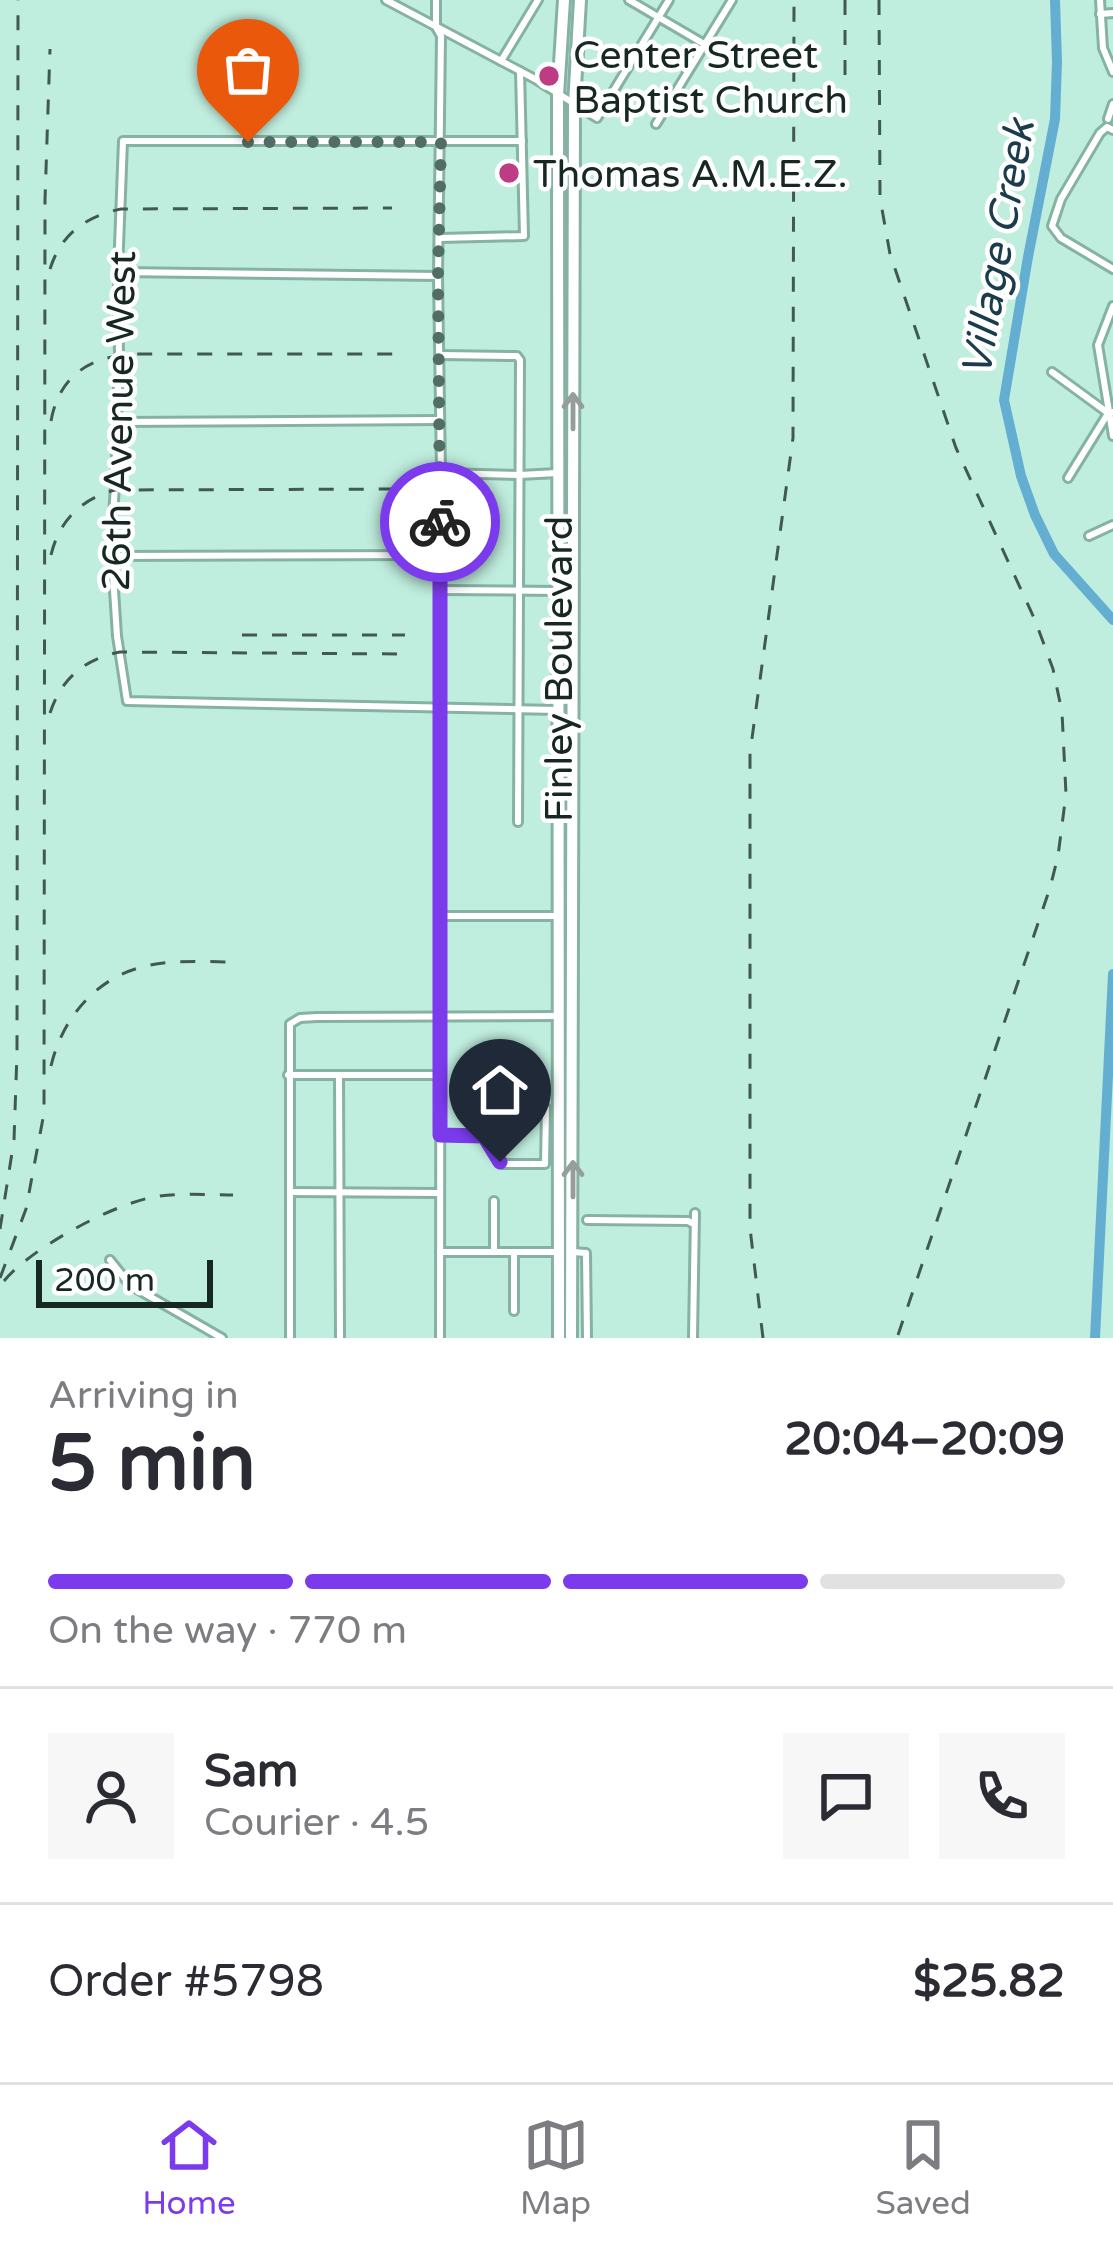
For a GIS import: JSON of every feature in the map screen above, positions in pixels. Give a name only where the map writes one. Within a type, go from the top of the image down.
[{"type":"main road","name":"Finley Boulevard","points":[[559,1338],[558,95],[564,0]]},
{"type":"main road","name":"Finley Boulevard","points":[[571,1338],[574,105],[580,0]]},
{"type":"main road","points":[[559,237],[574,236]]},
{"type":"main road","points":[[557,473],[573,473]]},
{"type":"main road","points":[[558,591],[573,592]]},
{"type":"main road","points":[[558,710],[573,710]]},
{"type":"main road","points":[[558,833],[573,830]]},
{"type":"main road","points":[[558,916],[573,915]]},
{"type":"main road","points":[[558,1016],[573,1017]]},
{"type":"main road","points":[[559,1252],[573,1252]]},
{"type":"street","points":[[386,0],[520,71],[596,118],[668,0]]},
{"type":"street","points":[[436,0],[441,142],[440,1338]]},
{"type":"street","points":[[501,61],[538,0]]},
{"type":"street","points":[[629,0],[723,55]]},
{"type":"street","points":[[656,124],[732,0]]},
{"type":"street","points":[[1100,0],[1103,48],[1113,72]]},
{"type":"street","points":[[1100,14],[1113,14]]},
{"type":"street","points":[[440,238],[524,236],[520,71]]},
{"type":"street","points":[[1113,104],[1109,125],[1061,199],[1053,220],[1053,232],[1113,269]]},
{"type":"street","points":[[441,142],[522,141]]},
{"type":"street","name":"26th Avenue West","points":[[439,708],[127,701],[112,556],[124,142],[441,142]]},
{"type":"street","points":[[118,272],[438,276]]},
{"type":"street","points":[[1113,306],[1098,345],[1113,436]]},
{"type":"street","points":[[440,356],[517,356],[520,364],[518,822]]},
{"type":"street","points":[[1052,372],[1111,412]]},
{"type":"street","points":[[1068,478],[1111,412]]},
{"type":"street","points":[[117,422],[440,420]]},
{"type":"street","points":[[441,473],[557,473]]},
{"type":"street","points":[[1089,536],[1113,524]]},
{"type":"street","points":[[112,556],[439,555]]},
{"type":"street","points":[[440,590],[558,591]]},
{"type":"street","points":[[439,708],[558,710]]},
{"type":"street","points":[[439,916],[558,916]]},
{"type":"street","points":[[290,1338],[289,1027],[294,1021],[317,1017],[558,1016]]},
{"type":"street","points":[[288,1075],[439,1075]]},
{"type":"street","points":[[339,1076],[340,1338]]},
{"type":"street","points":[[503,1106],[546,1108],[546,1162],[500,1162],[484,1136],[503,1106]]},
{"type":"street","points":[[440,1135],[484,1136]]},
{"type":"street","points":[[290,1192],[440,1193]]},
{"type":"street","points":[[494,1202],[494,1252]]},
{"type":"street","points":[[693,1338],[695,1213]]},
{"type":"street","points":[[586,1220],[688,1221],[694,1225]]},
{"type":"street","points":[[440,1252],[559,1252]]},
{"type":"street","points":[[514,1252],[514,1311]]},
{"type":"street","points":[[573,1252],[586,1252],[587,1338]]},
{"type":"street","points":[[110,1260],[130,1285],[222,1338]]},
{"type":"waterway","name":"Village Creek","points":[[1055,0],[1055,119],[1004,400],[1021,476],[1054,554],[1113,620]]},
{"type":"waterway","name":"Village Creek","points":[[1095,1338],[1113,974]]},
{"type":"railway","points":[[0,1229],[14,1140],[17,1053],[18,0]]},
{"type":"railway","points":[[763,1338],[750,1228],[750,753],[793,438],[794,0]]},
{"type":"railway","points":[[845,0],[845,87]]},
{"type":"railway","points":[[879,0],[880,198],[890,254],[956,448],[1053,669],[1062,712],[1066,794],[1050,888],[897,1338]]},
{"type":"railway","points":[[0,1278],[26,1209],[44,1113],[45,200],[50,49]]},
{"type":"railway","points":[[50,269],[77,228],[121,209],[392,208]]},
{"type":"railway","points":[[51,421],[61,392],[78,372],[117,356],[407,354]]},
{"type":"railway","points":[[51,555],[73,513],[115,490],[404,489]]},
{"type":"railway","points":[[242,635],[405,635]]},
{"type":"railway","points":[[50,713],[76,672],[120,652],[405,654]]},
{"type":"railway","points":[[51,1066],[72,1017],[110,981],[153,964],[236,962]]},
{"type":"railway","points":[[4,1281],[50,1243],[132,1203],[170,1195],[233,1195]]},
{"type":"way so far","points":[[248,142],[441,142],[440,522]]},
{"type":"place","name":"Center Street Baptist Church","points":[[549,76]]},
{"type":"place","name":"Thomas A.M.E.Z.","points":[[509,173]]},
{"type":"route","points":[[440,522],[440,1135],[484,1136],[500,1162]]}]
